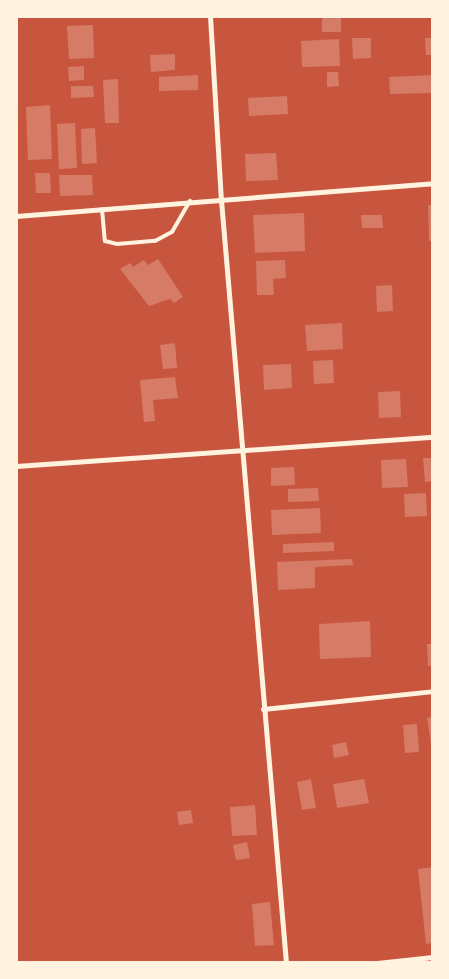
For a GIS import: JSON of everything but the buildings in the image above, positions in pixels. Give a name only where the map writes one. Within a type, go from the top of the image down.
[{"type":"street","points":[[210,16],[220,200],[240,450],[286,963]]},
{"type":"street","points":[[16,216],[433,183]]},
{"type":"street","points":[[16,466],[433,437]]},
{"type":"street","points":[[263,709],[433,691]]},
{"type":"street","points":[[377,963],[433,957]]},
{"type":"lane","points":[[102,209],[105,241],[117,244],[155,241],[172,232],[190,201]]}]
